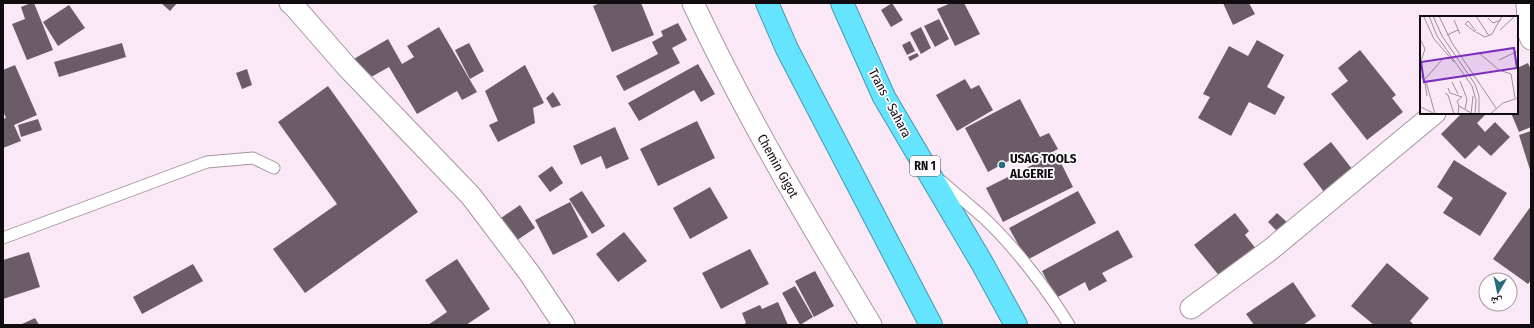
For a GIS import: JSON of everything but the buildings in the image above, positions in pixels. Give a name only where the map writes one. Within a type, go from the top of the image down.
[{"type":"highway","points":[[767,3],[787,49],[931,325]]},
{"type":"highway","name":"Trans - Sahara","points":[[842,3],[884,97],[982,263],[1016,325]]},
{"type":"street","points":[[290,3],[347,67],[471,196],[530,274],[564,325]]},
{"type":"street","name":"Chemin Gigot","points":[[693,3],[716,51],[795,196],[870,325]]},
{"type":"street","points":[[1526,39],[1527,3]]},
{"type":"street","points":[[1191,308],[1270,250],[1433,114]]},
{"type":"lane","points":[[3,238],[207,162],[253,158],[274,168]]},
{"type":"lane","points":[[927,169],[984,218],[1015,251],[1069,325]]},
{"type":"place","name":"USAG TOOLS ALGERIE","points":[[1002,165]]}]
